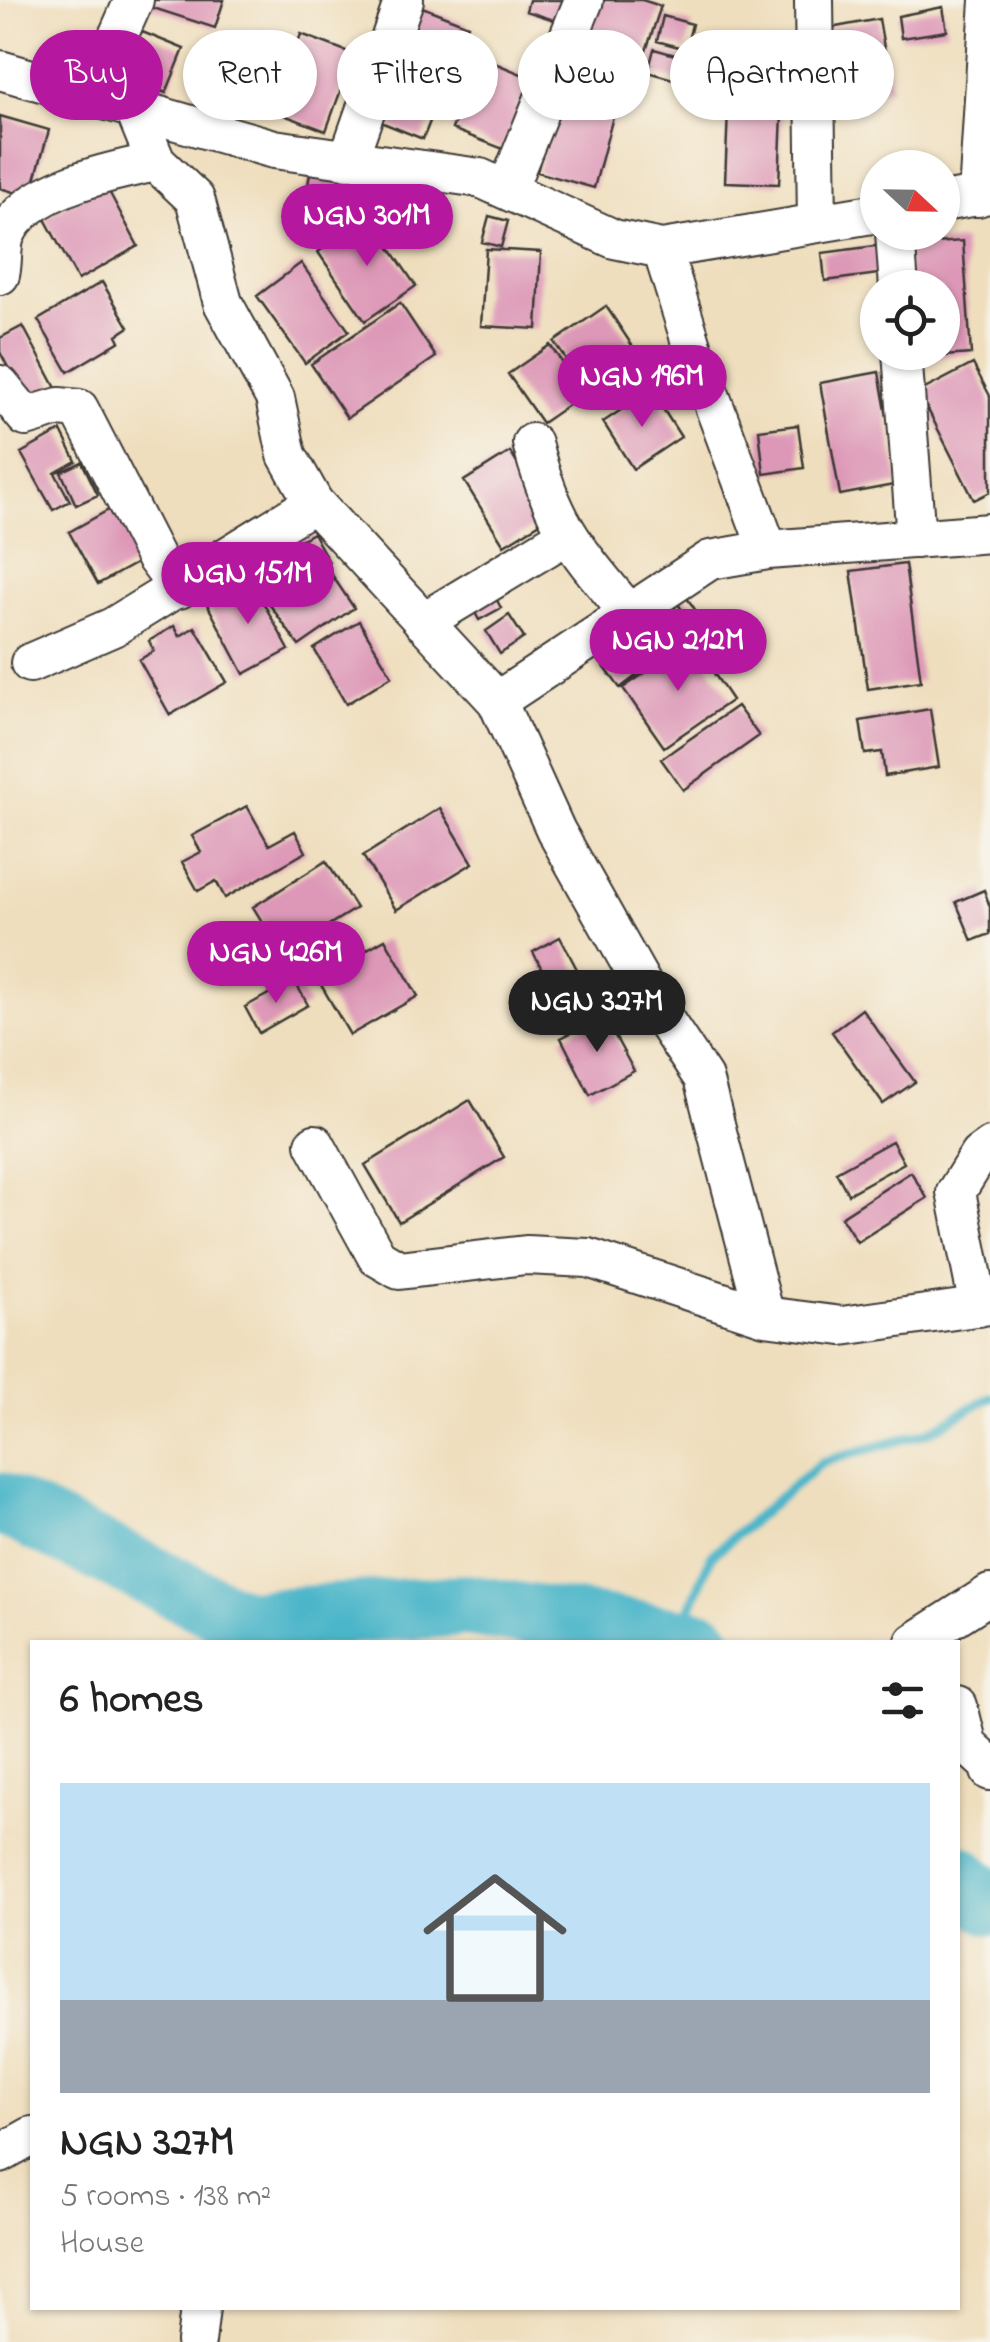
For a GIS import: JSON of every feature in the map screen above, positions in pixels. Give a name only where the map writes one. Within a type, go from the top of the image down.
[{"type":"street","points":[[121,30],[134,0]]},
{"type":"street","points":[[348,160],[404,0]]},
{"type":"street","points":[[507,190],[584,0]]},
{"type":"street","points":[[814,0],[818,223]]},
{"type":"street","points":[[970,198],[990,0]]},
{"type":"street","points":[[0,70],[30,78]]},
{"type":"street","points":[[163,115],[274,149],[480,178],[614,239],[662,249],[860,216]]},
{"type":"street","points":[[139,120],[156,162],[195,199],[223,302],[275,398],[287,455],[314,503],[497,701],[566,848],[651,1000],[703,1078],[764,1316]]},
{"type":"street","points":[[0,275],[6,235],[29,209],[73,180],[156,162]]},
{"type":"street","points":[[662,249],[696,355],[768,550]]},
{"type":"street","points":[[903,370],[916,539]]},
{"type":"street","points":[[0,385],[6,398],[26,417],[59,406],[79,409],[155,557],[180,589]]},
{"type":"street","points":[[532,443],[544,489],[565,536],[628,612]]},
{"type":"street","points":[[30,663],[113,627],[314,503]]},
{"type":"street","points":[[497,701],[710,560],[768,550],[990,533]]},
{"type":"street","points":[[423,622],[565,536]]},
{"type":"street","points":[[315,1144],[377,1257],[399,1270],[526,1254],[588,1258],[764,1316],[842,1326],[984,1306],[956,1192],[979,1155],[990,1146]]},
{"type":"street","points":[[918,1640],[990,1594]]},
{"type":"street","points":[[960,1714],[968,1746],[989,1764],[990,1771]]},
{"type":"street","points":[[0,2154],[30,2137]]},
{"type":"street","points":[[196,2342],[200,2310]]},
{"type":"building","points":[[149,0],[224,0],[215,28],[147,6]]},
{"type":"building","points":[[529,0],[564,0],[557,21],[526,11]]},
{"type":"building","points":[[596,0],[642,0],[661,6],[650,39],[650,30],[586,30]]},
{"type":"building","points":[[412,3],[468,25],[466,30],[402,30]]},
{"type":"building","points":[[943,7],[947,31],[901,38],[898,16]]},
{"type":"building","points":[[663,16],[692,24],[691,30],[670,30],[670,45],[657,41]]},
{"type":"building","points":[[879,19],[881,30],[825,30]]},
{"type":"building","points":[[163,40],[183,49],[166,93],[163,92]]},
{"type":"building","points":[[317,40],[337,48],[337,101],[326,131],[297,120],[317,120]]},
{"type":"building","points":[[654,49],[670,54],[670,78],[650,73]]},
{"type":"building","points":[[498,64],[518,73],[518,111],[503,149],[452,129],[456,120],[498,120]]},
{"type":"building","points":[[0,116],[49,130],[30,197],[0,188]]},
{"type":"building","points":[[376,120],[430,120],[423,139]]},
{"type":"building","points":[[551,120],[612,120],[594,188],[537,172]]},
{"type":"building","points":[[728,120],[782,120],[779,184],[725,182]]},
{"type":"building","points":[[310,173],[364,181],[360,205],[306,196]]},
{"type":"building","points":[[105,184],[138,246],[78,280],[44,217]]},
{"type":"building","points":[[489,216],[508,221],[501,247],[482,242]]},
{"type":"building","points":[[369,217],[416,286],[365,321],[318,252]]},
{"type":"building","points":[[963,241],[971,354],[960,355],[960,270],[909,270],[907,250],[960,250]]},
{"type":"building","points":[[860,248],[884,250],[886,270],[860,270],[860,276],[825,281],[822,253]]},
{"type":"building","points":[[486,249],[541,252],[537,329],[481,326]]},
{"type":"building","points":[[301,263],[349,331],[305,363],[257,296]]},
{"type":"building","points":[[102,282],[129,327],[117,335],[120,341],[68,372],[38,320]]},
{"type":"building","points":[[400,303],[436,357],[347,418],[311,364]]},
{"type":"building","points":[[606,306],[639,356],[588,391],[554,342]]},
{"type":"building","points":[[23,326],[58,392],[29,407],[0,352],[0,338]]},
{"type":"building","points":[[550,345],[584,394],[542,423],[508,374]]},
{"type":"building","points":[[973,364],[990,396],[990,492],[974,500],[919,392]]},
{"type":"building","points":[[879,372],[899,484],[840,495],[820,383]]},
{"type":"building","points":[[651,390],[681,437],[633,469],[603,422]]},
{"type":"building","points":[[798,425],[804,468],[764,474],[759,430]]},
{"type":"building","points":[[61,431],[76,461],[55,473],[70,501],[53,510],[21,453]]},
{"type":"building","points":[[510,452],[550,517],[504,545],[464,481]]},
{"type":"building","points":[[82,462],[98,495],[76,505],[61,472]]},
{"type":"building","points":[[114,507],[142,560],[98,584],[69,532]]},
{"type":"building","points":[[313,533],[329,562],[273,593],[257,564]]},
{"type":"building","points":[[905,564],[921,681],[868,689],[851,571]]},
{"type":"building","points":[[326,566],[354,608],[299,646],[270,605]]},
{"type":"building","points":[[251,580],[289,650],[244,674],[207,604]]},
{"type":"building","points":[[491,589],[501,608],[479,620],[469,601]]},
{"type":"building","points":[[685,595],[698,614],[689,620],[676,601]]},
{"type":"building","points":[[672,604],[689,627],[673,639],[656,615]]},
{"type":"building","points":[[509,615],[524,638],[500,654],[486,631]]},
{"type":"building","points":[[359,621],[392,676],[346,704],[314,649]]},
{"type":"building","points":[[657,622],[668,639],[644,654],[634,638]]},
{"type":"building","points":[[174,626],[180,636],[195,627],[227,682],[170,715],[139,660],[154,651],[149,641]]},
{"type":"building","points":[[629,640],[648,667],[620,688],[600,661]]},
{"type":"building","points":[[692,641],[732,700],[664,747],[623,688]]},
{"type":"building","points":[[737,706],[759,736],[683,790],[661,759]]},
{"type":"building","points":[[930,709],[939,767],[885,776],[882,752],[865,754],[860,721]]},
{"type":"building","points":[[247,806],[269,845],[295,831],[306,852],[225,898],[216,881],[198,891],[182,862],[201,852],[192,836]]},
{"type":"building","points":[[440,808],[473,863],[396,910],[363,856]]},
{"type":"building","points":[[326,861],[356,908],[282,954],[253,907]]},
{"type":"building","points":[[984,890],[990,907],[990,934],[972,941],[956,902]]},
{"type":"building","points":[[560,937],[588,990],[561,1005],[533,952]]},
{"type":"building","points":[[385,939],[418,996],[350,1035],[317,978]]},
{"type":"building","points":[[294,980],[308,1005],[259,1033],[245,1007]]},
{"type":"building","points":[[862,1009],[915,1082],[883,1104],[832,1032]]},
{"type":"building","points":[[604,1016],[634,1071],[590,1095],[561,1038]]},
{"type":"building","points":[[470,1100],[504,1157],[399,1222],[365,1165]]},
{"type":"building","points":[[892,1141],[904,1163],[848,1194],[836,1172]]},
{"type":"building","points":[[911,1172],[927,1198],[857,1242],[841,1217]]},
{"type":"waterway","points":[[707,1640],[686,1619],[711,1556],[822,1462],[929,1432],[990,1397]]},
{"type":"waterway","points":[[0,1503],[244,1621],[466,1605],[690,1640]]},
{"type":"waterway","points":[[960,1877],[990,1904]]}]
